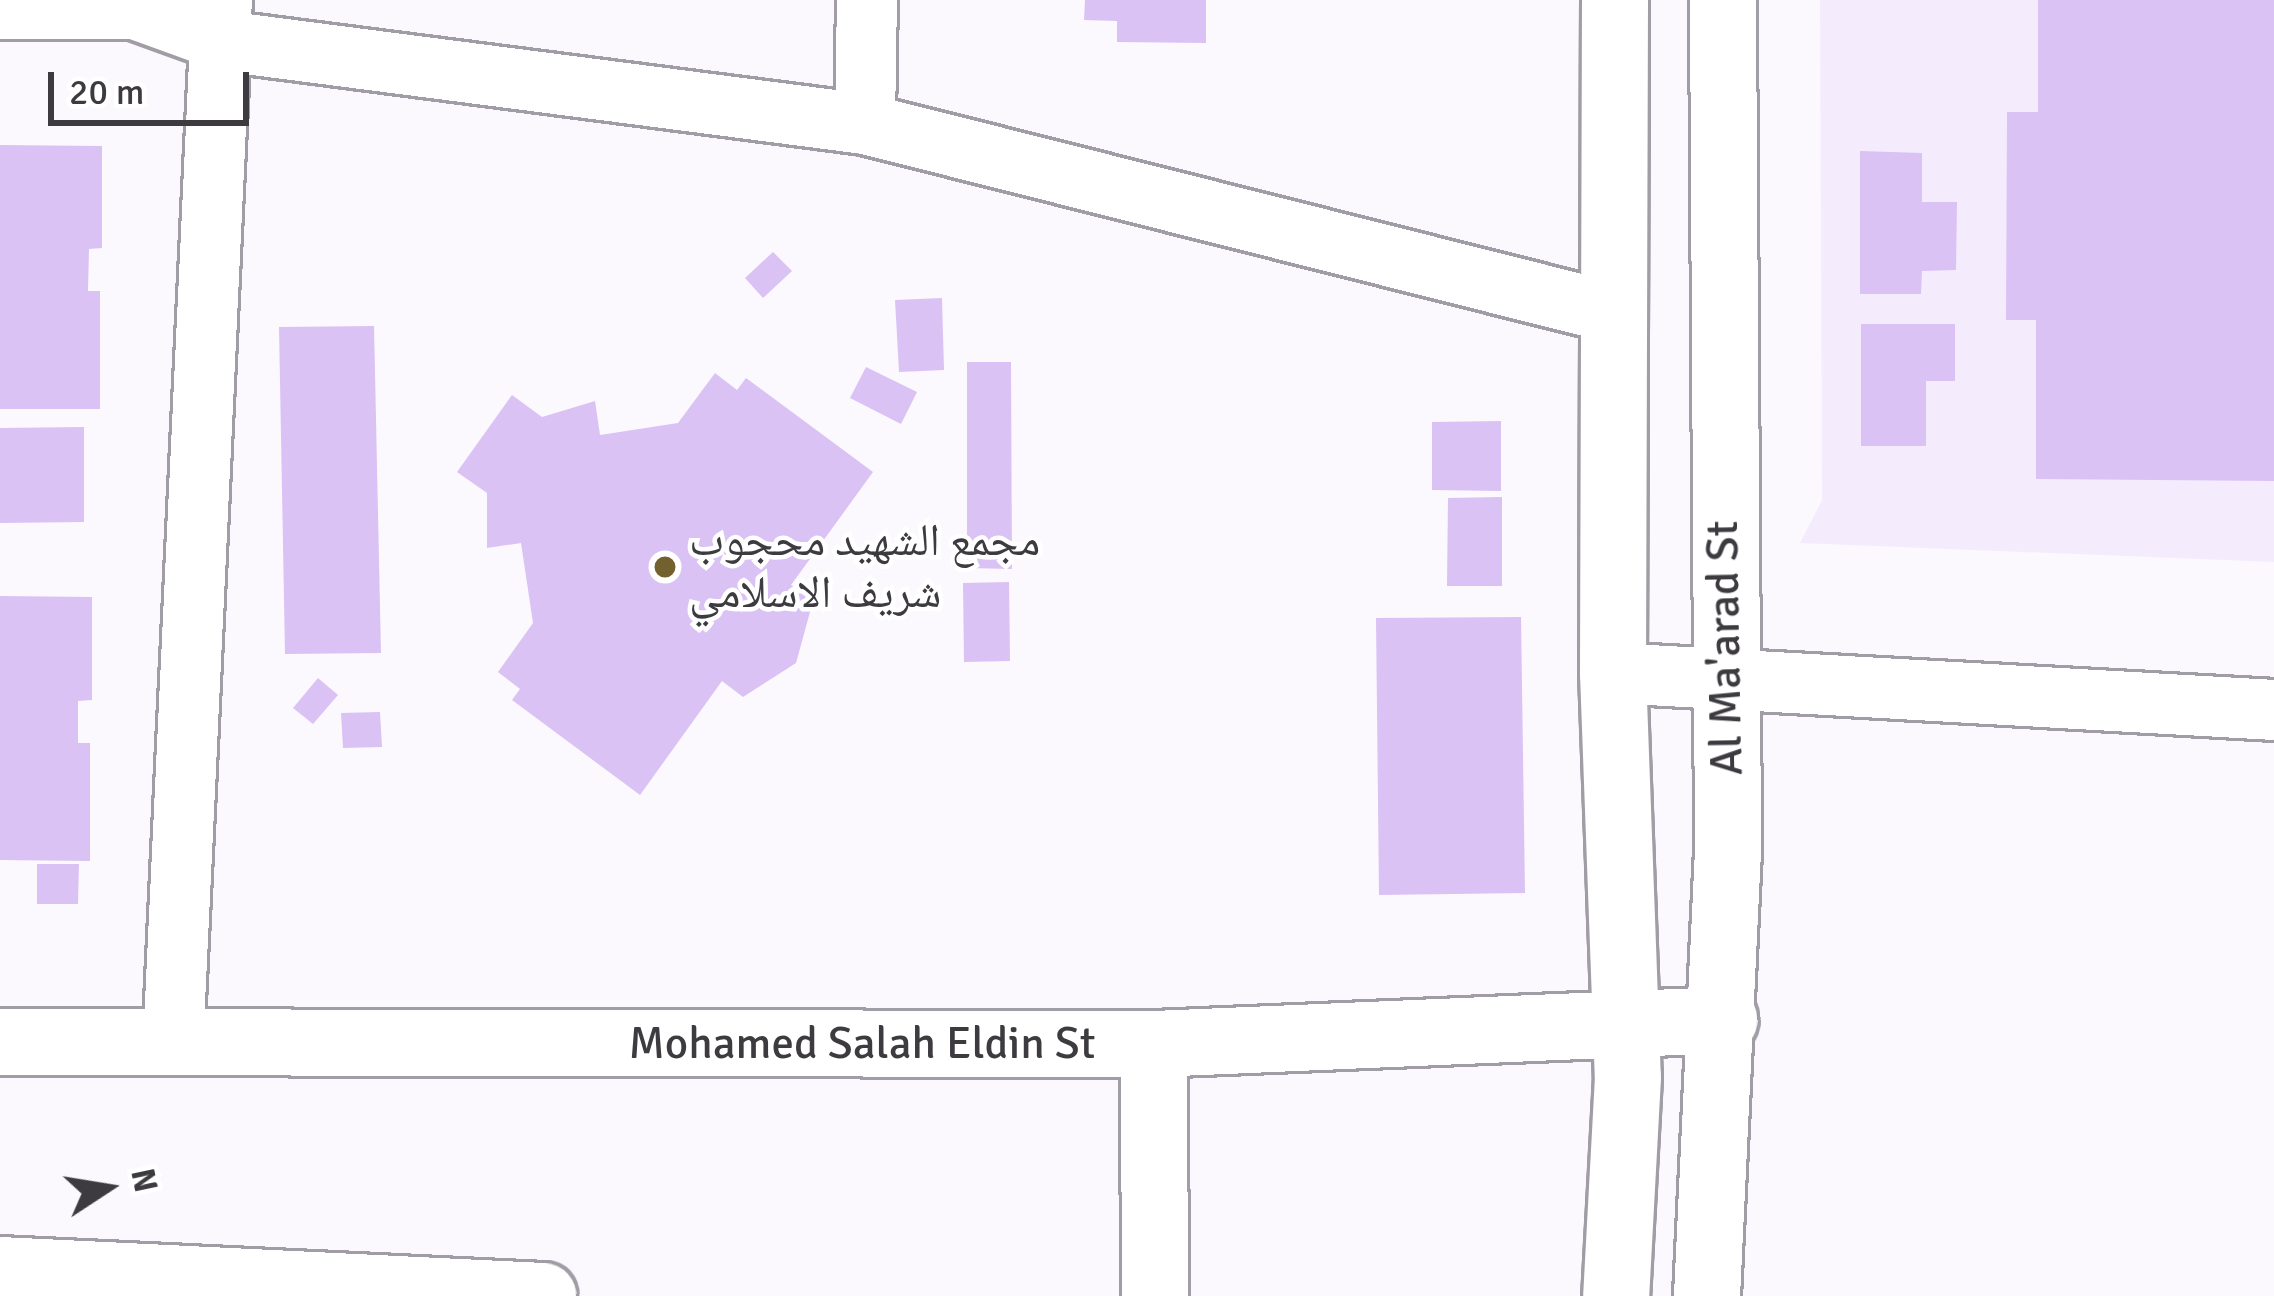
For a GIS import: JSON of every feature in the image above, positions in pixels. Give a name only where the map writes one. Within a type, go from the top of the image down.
[{"type":"main road","points":[[1615,0],[1612,673],[1623,1024],[1616,1296]]},
{"type":"main road","name":"Al Ma'arad St","points":[[1707,1296],[1724,1020],[1723,0]]},
{"type":"main road","name":"Mohamed Salah Eldin St","points":[[0,1042],[173,1046],[1154,1044],[1724,1020]]},
{"type":"main road","points":[[1154,1044],[1155,1296]]},
{"type":"main road","points":[[0,1270],[543,1296]]},
{"type":"street","points":[[865,124],[867,0]]},
{"type":"street","points":[[0,9],[135,9],[865,124],[1614,313]]},
{"type":"street","points":[[173,1046],[222,21]]},
{"type":"street","points":[[1612,673],[2274,710]]},
{"type":"shaded area","points":[[1820,0],[2274,0],[2274,562],[1800,543],[1822,500]]},
{"type":"building","points":[[1085,0],[1206,0],[1206,43],[1117,42],[1117,21],[1084,20]]},
{"type":"building","points":[[2038,0],[2274,0],[2274,481],[2036,479],[2036,320],[2006,320],[2007,112],[2038,112]]},
{"type":"building","points":[[0,145],[102,146],[102,248],[89,249],[88,291],[100,291],[100,409],[0,409]]},
{"type":"building","points":[[1860,151],[1922,153],[1922,202],[1957,202],[1956,270],[1922,271],[1921,294],[1860,294]]},
{"type":"building","points":[[773,252],[792,271],[763,298],[745,278]]},
{"type":"building","points":[[942,298],[944,370],[899,372],[895,300]]},
{"type":"building","points":[[1861,324],[1955,324],[1955,381],[1926,381],[1926,446],[1861,446]]},
{"type":"building","points":[[374,326],[381,653],[285,654],[279,327]]},
{"type":"building","points":[[967,362],[1011,362],[1012,569],[967,568]]},
{"type":"building","points":[[866,367],[917,392],[901,424],[850,398]]},
{"type":"building","name":"مجمع الشهيد محجوب شريف الاسلامي","points":[[715,373],[737,390],[746,378],[873,472],[791,585],[813,601],[796,663],[743,697],[722,681],[640,795],[512,700],[520,689],[498,672],[533,623],[521,543],[487,548],[487,493],[457,472],[512,395],[542,417],[595,401],[600,435],[678,423]]},
{"type":"building","points":[[1501,421],[1501,491],[1432,490],[1432,422]]},
{"type":"building","points":[[84,427],[84,522],[0,523],[0,428]]},
{"type":"building","points":[[1502,497],[1502,586],[1447,586],[1448,498]]},
{"type":"building","points":[[1009,582],[1010,661],[964,662],[963,583]]},
{"type":"building","points":[[0,596],[92,597],[92,700],[78,701],[78,743],[90,743],[90,861],[0,860]]},
{"type":"building","points":[[1521,617],[1525,893],[1379,895],[1376,618]]},
{"type":"building","points":[[318,678],[338,695],[313,724],[293,708]]},
{"type":"building","points":[[380,712],[382,747],[343,748],[341,713]]},
{"type":"building","points":[[37,864],[79,864],[78,904],[37,904]]},
{"type":"place","name":"مجمع الشهيد محجوب شريف الاسلامي","points":[[665,567]]}]
